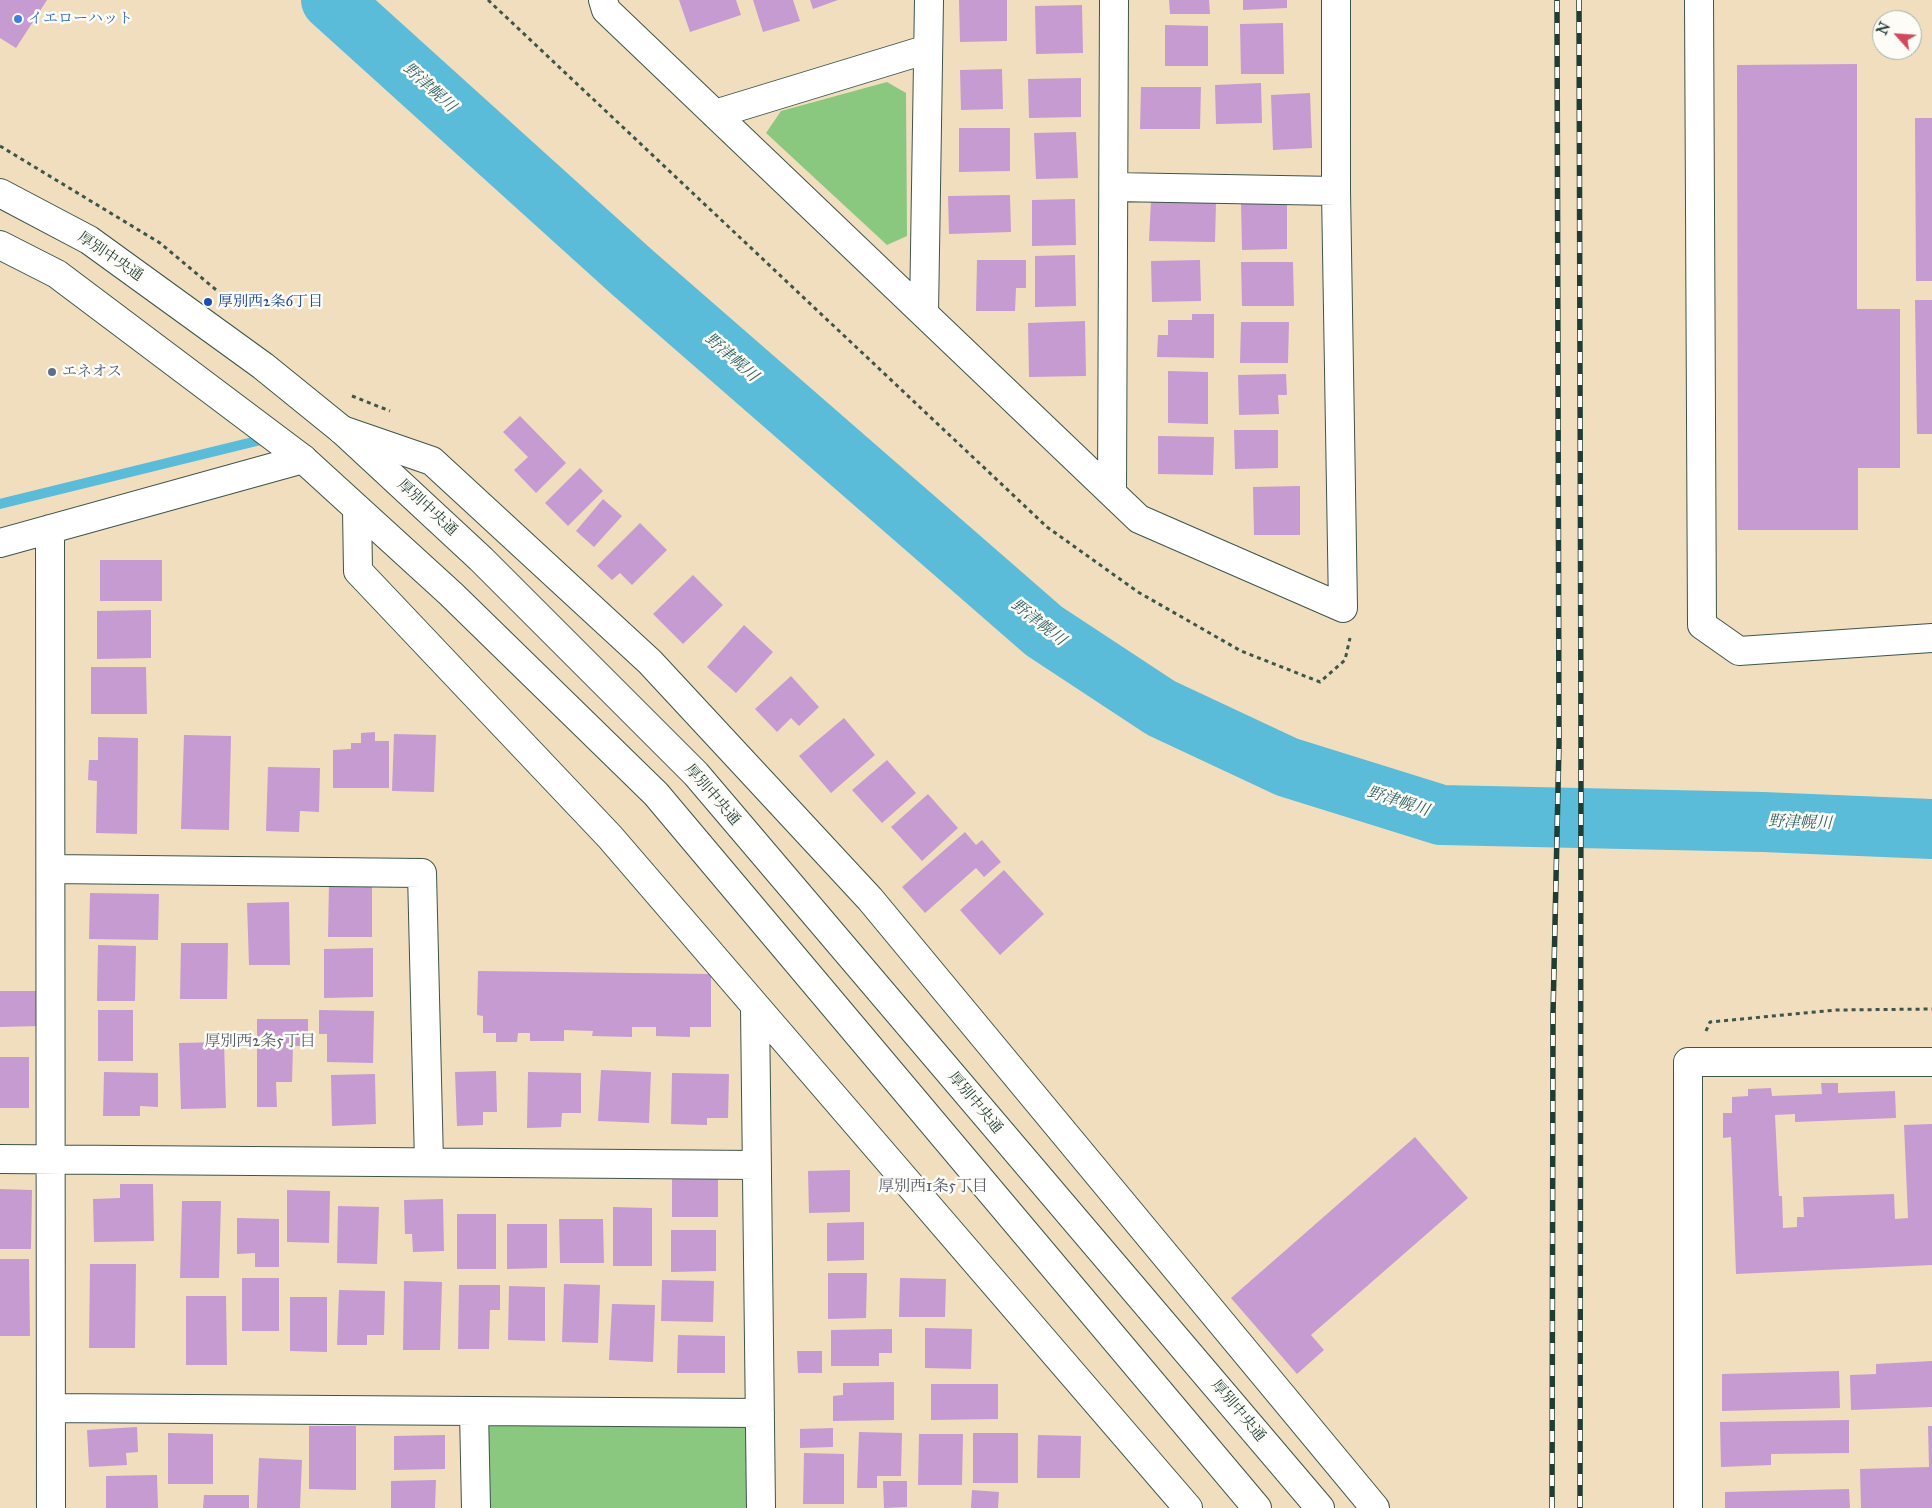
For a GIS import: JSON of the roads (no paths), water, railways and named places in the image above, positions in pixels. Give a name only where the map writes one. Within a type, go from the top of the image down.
[{"type":"street","points":[[603,0],[606,10],[1139,519],[1343,608],[1336,191],[1336,0]]},
{"type":"street","points":[[924,313],[929,0]]},
{"type":"street","points":[[1112,493],[1114,0]]},
{"type":"street","points":[[1699,0],[1702,624],[1739,651],[1932,638]]},
{"type":"street","points":[[715,114],[928,49]]},
{"type":"street","points":[[1114,187],[1336,191]]},
{"type":"street","name":"厚別中央通","points":[[0,193],[89,240],[263,366],[342,430],[481,559],[696,774],[1320,1508]]},
{"type":"street","points":[[0,245],[57,274],[303,459],[451,594],[656,794],[1257,1508]]},
{"type":"street","points":[[342,430],[432,462],[650,662],[870,899],[1375,1508]]},
{"type":"street","points":[[0,543],[303,459]]},
{"type":"street","points":[[357,508],[358,570],[610,837],[755,1008],[1188,1508]]},
{"type":"street","points":[[50,529],[51,1508]]},
{"type":"street","points":[[51,869],[422,874],[429,1162]]},
{"type":"street","points":[[755,1008],[761,1508]]},
{"type":"street","points":[[1688,1508],[1688,1062],[1932,1062]]},
{"type":"street","points":[[0,1159],[757,1165]]},
{"type":"street","points":[[51,1408],[760,1413]]},
{"type":"street","points":[[474,1411],[476,1508]]},
{"type":"waterway","name":"野津幌川","points":[[331,0],[633,273],[1044,631],[1161,708],[1287,767],[1441,815],[1763,822],[1932,829]]},
{"type":"waterway","points":[[0,504],[269,438]]},
{"type":"railway","points":[[1552,1508],[1553,1014],[1559,744],[1557,0]]},
{"type":"railway","points":[[1579,0],[1581,745],[1580,1508]]},
{"type":"place","name":"イエローハット","points":[[18,19]]},
{"type":"place","name":"厚別西2条6丁目","points":[[208,302]]},
{"type":"place","name":"エネオス","points":[[52,372]]},
{"type":"district","name":"厚別西2条5丁目","points":[[260,1042]]},
{"type":"district","name":"厚別西1条5丁目","points":[[933,1187]]}]
